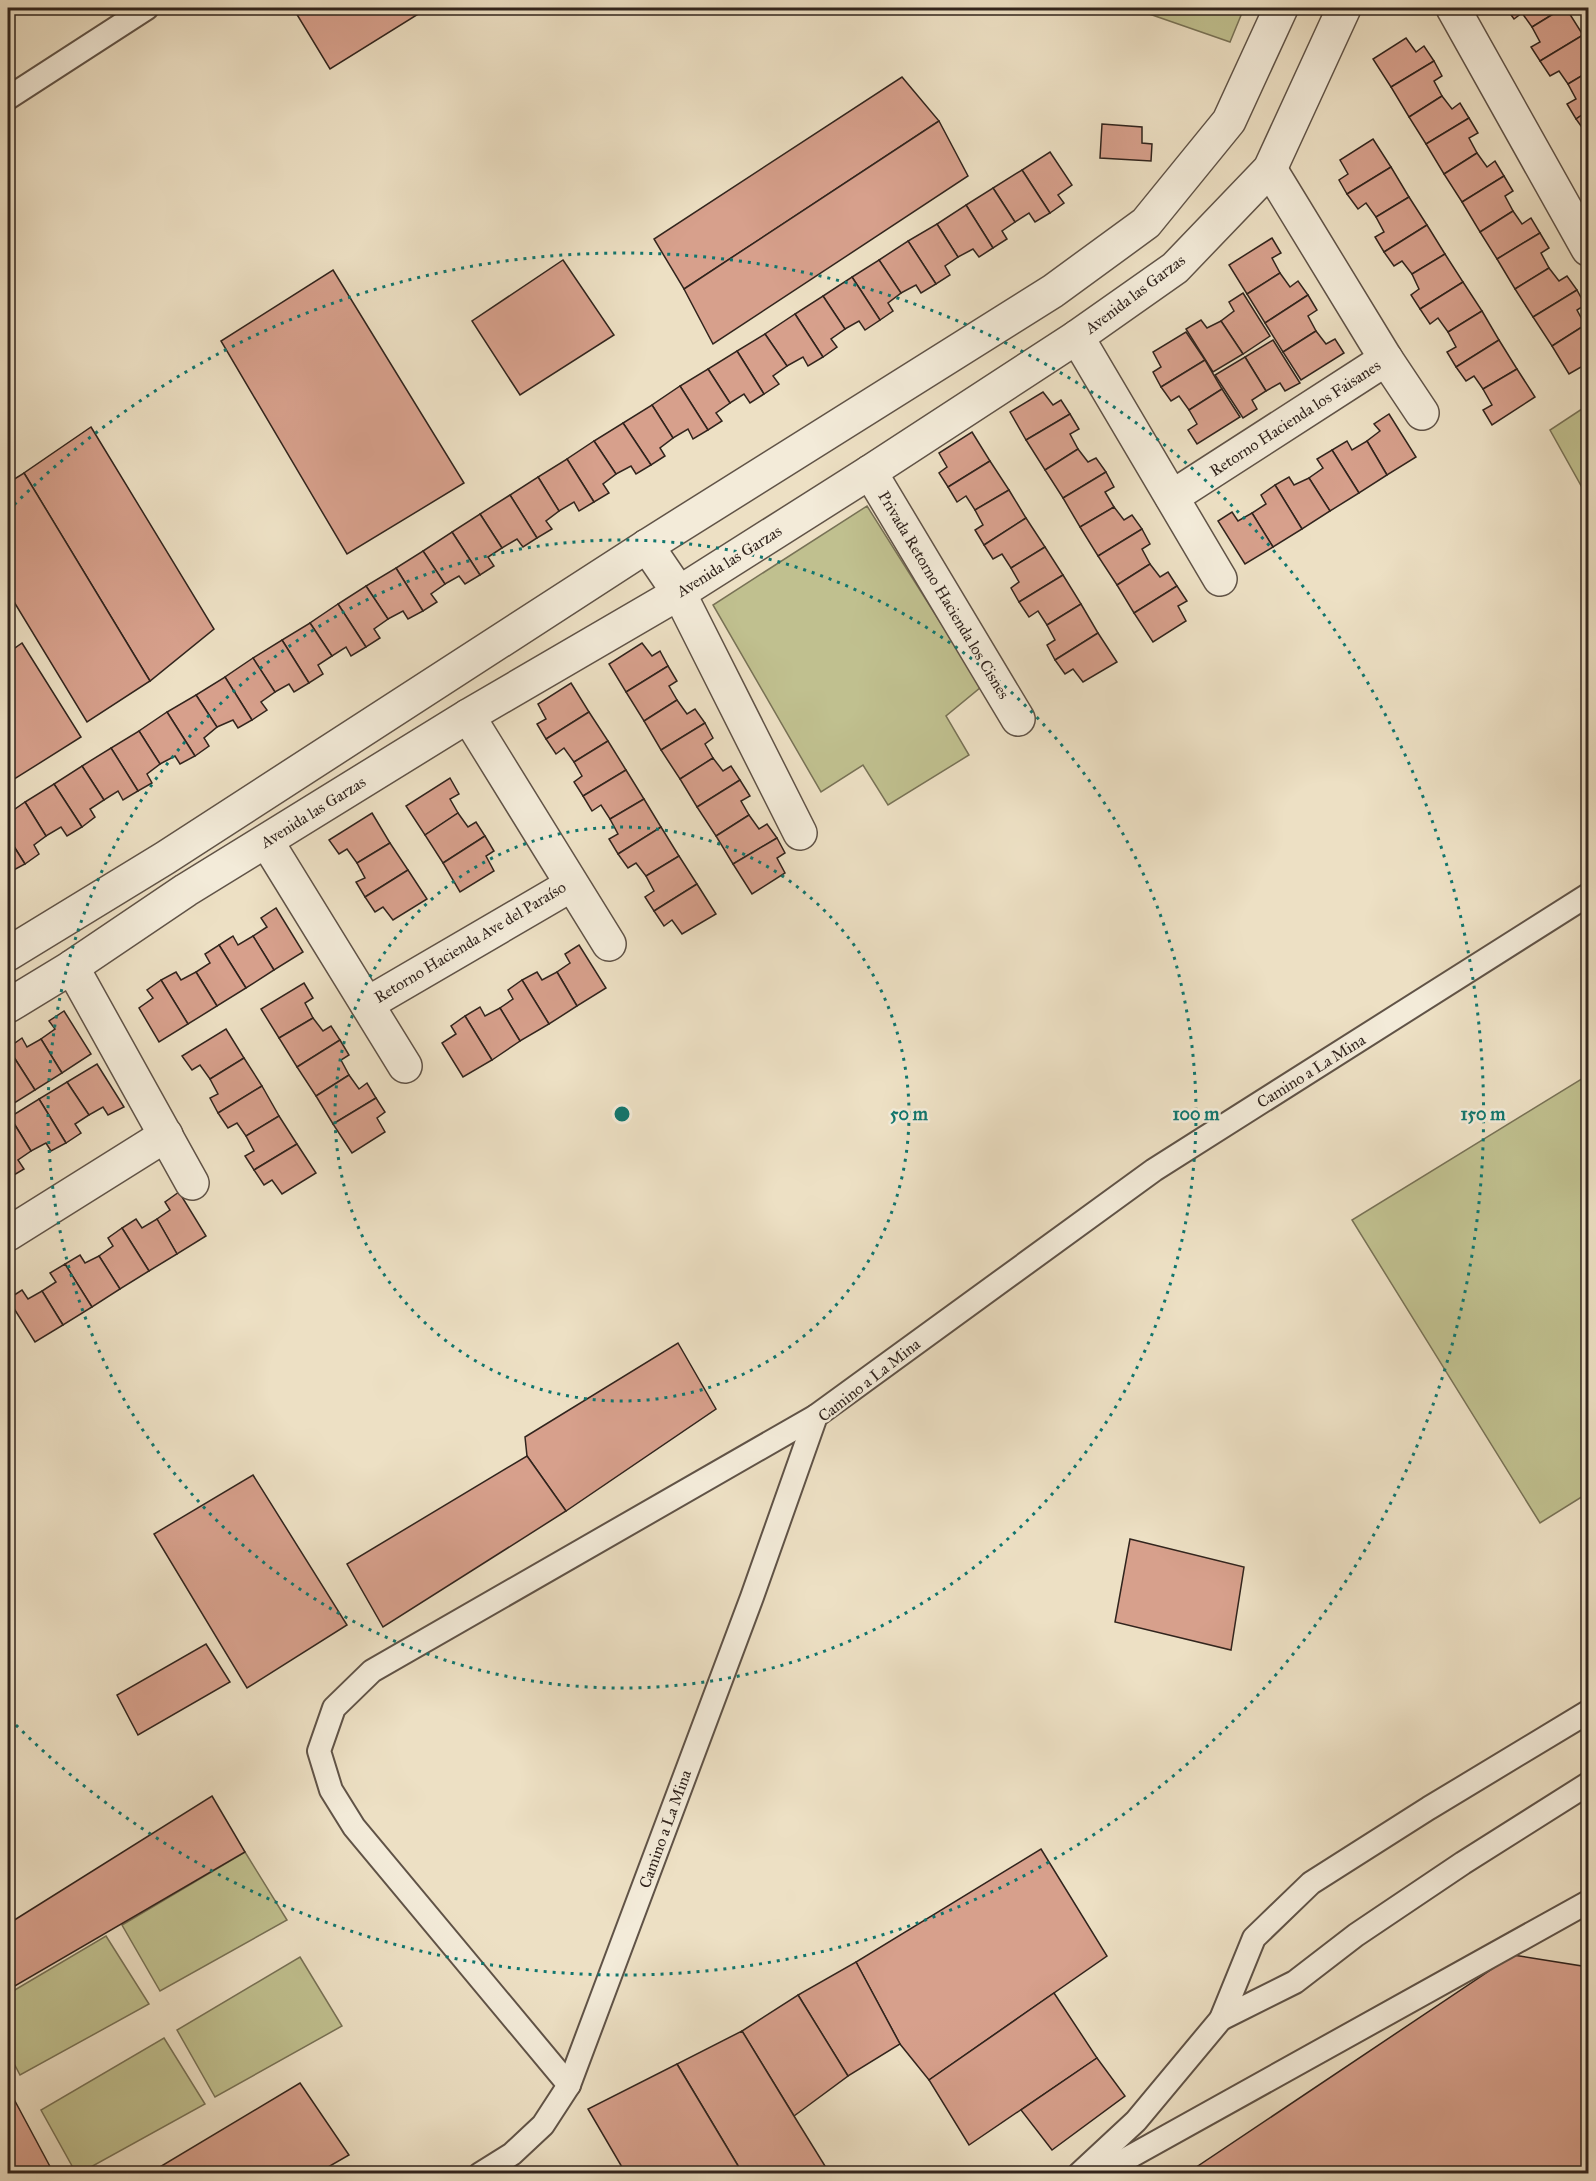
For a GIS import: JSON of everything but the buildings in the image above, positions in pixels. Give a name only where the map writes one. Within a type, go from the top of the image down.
[{"type":"street","points":[[8,954],[165,858],[647,546],[1053,291],[1146,223],[1229,121],[1281,8]]},
{"type":"street","name":"Avenida las Garzas","points":[[8,1006],[72,967],[186,890],[468,716],[679,593],[1077,337],[1175,268],[1270,169],[1344,8]]},
{"type":"street","points":[[1453,8],[1585,234]]},
{"type":"street","name":"Retorno Hacienda los Faisanes","points":[[1172,497],[1386,359],[1270,169]]},
{"type":"street","points":[[1077,337],[1220,579]]},
{"type":"street","points":[[1386,359],[1422,413]]},
{"type":"street","name":"Privada Retorno Hacienda los Cisnes","points":[[870,472],[1018,719]]},
{"type":"street","points":[[647,546],[679,593],[800,833]]},
{"type":"street","name":"Retorno Hacienda Ave del Paraíso","points":[[267,842],[367,1004],[571,885],[468,716]]},
{"type":"street","points":[[165,858],[186,890]]},
{"type":"street","points":[[571,885],[609,944]]},
{"type":"street","points":[[72,967],[192,1184]]},
{"type":"street","points":[[367,1004],[405,1066]]},
{"type":"street","points":[[8,1234],[166,1135]]},
{"type":"lane","points":[[8,98],[147,8]]},
{"type":"lane","name":"Camino a La Mina","points":[[480,2174],[512,2154],[543,2125],[569,2085],[752,1597],[816,1416],[1154,1170],[1588,894]]},
{"type":"lane","points":[[569,2085],[354,1827],[331,1790],[319,1751],[334,1708],[372,1671],[816,1416]]},
{"type":"lane","points":[[1079,2174],[1136,2121],[1221,2019],[1254,1938],[1311,1883],[1429,1808],[1588,1712]]},
{"type":"lane","points":[[1221,2019],[1294,1982],[1356,1935],[1463,1863],[1588,1784]]},
{"type":"lane","points":[[1099,2174],[1588,1902]]},
{"type":"green space","points":[[1132,8],[1244,8],[1230,42]]},
{"type":"green space","points":[[1588,405],[1588,498],[1550,430]]},
{"type":"green space","points":[[867,506],[981,687],[946,716],[969,755],[888,805],[863,765],[821,792],[713,605]]},
{"type":"green space","points":[[1588,1075],[1588,1493],[1540,1523],[1352,1220]]},
{"type":"green space","points":[[245,1852],[287,1920],[160,1991],[122,1925]]},
{"type":"green space","points":[[106,1936],[149,2004],[20,2075],[8,2052],[8,1994]]},
{"type":"green space","points":[[300,1957],[342,2026],[215,2097],[177,2030]]},
{"type":"green space","points":[[164,2038],[205,2104],[80,2173],[76,2173],[41,2110]]}]
